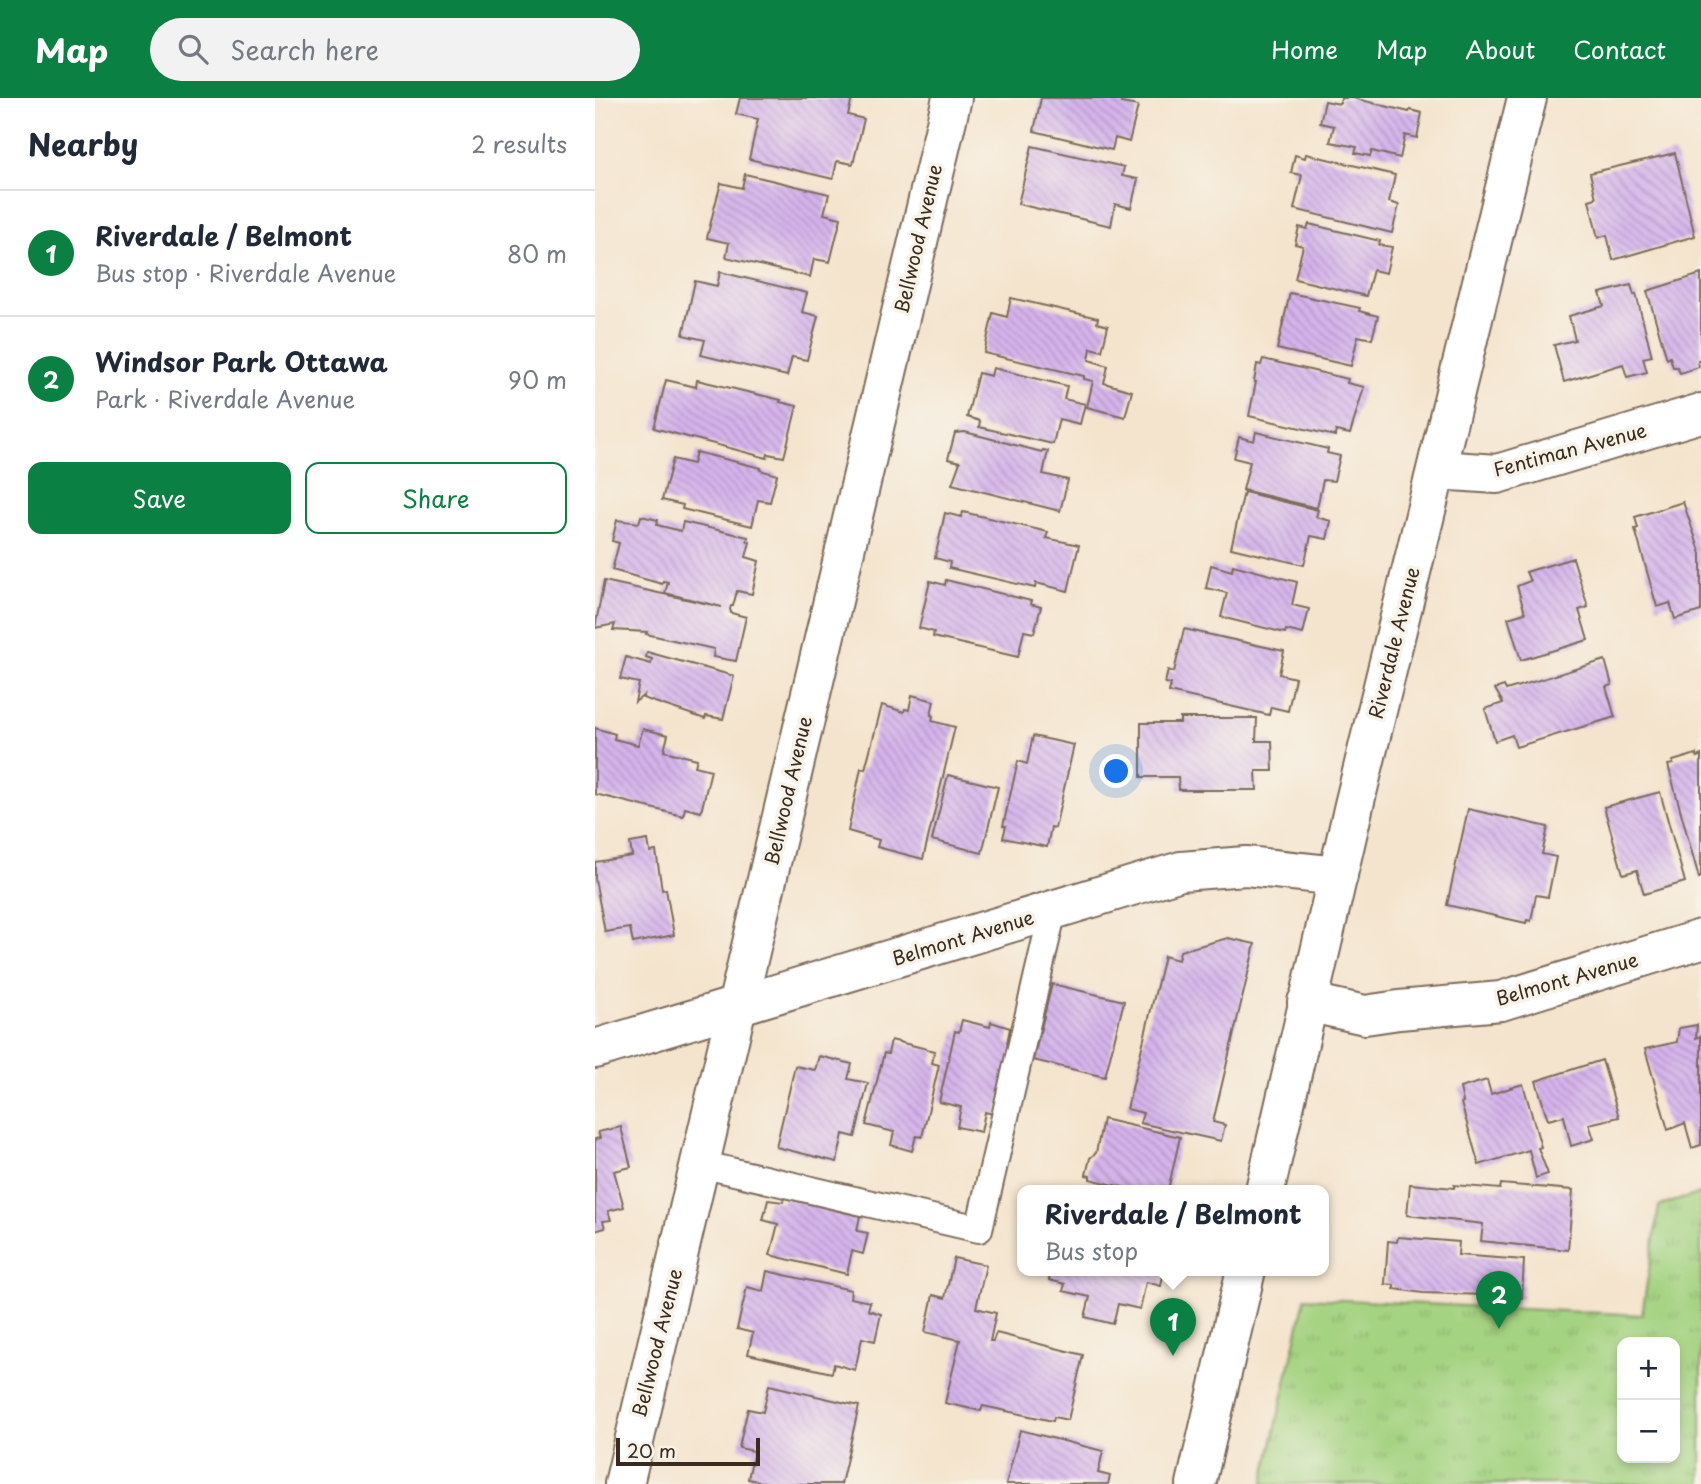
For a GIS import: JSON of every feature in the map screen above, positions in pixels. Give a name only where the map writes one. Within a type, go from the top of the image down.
[{"type":"street","name":"Bellwood Avenue","points":[[624,1484],[952,98]]},
{"type":"street","name":"Riverdale Avenue","points":[[1266,1185],[1307,1002],[1527,98]]},
{"type":"street","name":"Fentiman Avenue","points":[[1437,470],[1497,474],[1701,413]]},
{"type":"street","name":"Belmont Avenue","points":[[595,1049],[1181,871],[1246,866],[1338,876]]},
{"type":"street","name":"Belmont Avenue","points":[[1307,1002],[1365,1015],[1501,1001],[1701,939]]},
{"type":"street","points":[[1196,1484],[1246,1276]]},
{"type":"lane","points":[[700,1164],[979,1229],[1053,910]]},
{"type":"green space","points":[[1701,1193],[1701,1484],[1263,1484],[1305,1298],[1642,1315],[1659,1206]]},
{"type":"building","points":[[740,98],[852,98],[848,115],[864,119],[853,164],[837,161],[833,179],[749,159],[758,119],[736,114]]},
{"type":"building","points":[[1041,98],[1122,98],[1121,103],[1138,106],[1129,142],[1115,138],[1112,150],[1034,131]]},
{"type":"building","points":[[1341,98],[1353,98],[1422,113],[1417,138],[1405,135],[1400,158],[1372,151],[1370,156],[1355,153],[1357,147],[1330,142],[1334,126],[1320,123],[1325,101],[1340,104]]},
{"type":"building","points":[[1032,146],[1124,167],[1122,176],[1138,179],[1131,208],[1115,204],[1111,226],[1018,204]]},
{"type":"building","points":[[1675,153],[1695,236],[1613,260],[1607,235],[1598,238],[1589,200],[1596,198],[1590,173]]},
{"type":"building","points":[[1306,154],[1395,175],[1389,202],[1399,205],[1392,233],[1294,209],[1302,175],[1291,173],[1295,155],[1305,158]]},
{"type":"building","points":[[745,174],[829,194],[824,214],[841,218],[830,262],[814,259],[810,277],[726,257],[729,243],[707,238],[721,183],[742,188]]},
{"type":"building","points":[[1309,224],[1380,241],[1379,245],[1392,247],[1386,273],[1373,270],[1366,296],[1295,279],[1303,246],[1295,244],[1299,227],[1307,229]]},
{"type":"building","points":[[720,272],[807,293],[802,312],[818,316],[807,360],[792,357],[787,376],[701,355],[705,340],[683,335],[695,281],[717,286]]},
{"type":"building","points":[[1701,274],[1701,360],[1698,361],[1699,367],[1680,373],[1677,367],[1673,367],[1670,357],[1667,359],[1647,291]]},
{"type":"building","points":[[1631,285],[1634,295],[1636,294],[1652,356],[1643,358],[1647,372],[1627,377],[1623,364],[1564,382],[1554,345],[1575,340],[1569,316],[1604,306],[1600,293]]},
{"type":"building","points":[[1290,293],[1360,308],[1359,311],[1378,316],[1372,339],[1358,336],[1351,366],[1277,349]]},
{"type":"building","points":[[1011,298],[1098,318],[1097,323],[1108,326],[1102,351],[1091,348],[1089,360],[1108,366],[1104,383],[1132,391],[1125,417],[1087,407],[1093,381],[1084,379],[1084,376],[984,353],[993,313],[1007,317]]},
{"type":"building","points":[[1263,359],[1348,379],[1347,383],[1364,387],[1350,434],[1336,431],[1335,436],[1249,416],[1257,364],[1261,365]]},
{"type":"building","points":[[993,368],[1067,386],[1064,399],[1085,404],[1080,424],[1059,419],[1053,444],[979,427],[980,421],[967,417],[978,373],[991,376]]},
{"type":"building","points":[[666,380],[696,387],[697,380],[797,406],[784,457],[768,454],[767,458],[654,428]]},
{"type":"building","points":[[965,432],[1042,452],[1048,451],[1043,474],[1068,480],[1060,511],[952,484],[960,462],[948,459],[955,433]]},
{"type":"building","points":[[1256,432],[1328,449],[1327,453],[1340,456],[1334,481],[1323,480],[1317,508],[1243,490],[1250,462],[1234,458],[1239,437],[1254,441]]},
{"type":"building","points":[[696,452],[761,468],[760,470],[777,475],[770,502],[758,500],[752,526],[682,509],[683,505],[662,500],[673,459],[693,464]]},
{"type":"building","points":[[1244,492],[1318,510],[1316,517],[1331,521],[1327,539],[1311,536],[1304,565],[1231,548]]},
{"type":"building","points":[[1683,502],[1701,554],[1701,611],[1675,619],[1670,603],[1657,607],[1635,529],[1638,528],[1635,517]]},
{"type":"building","points":[[963,512],[1048,532],[1046,538],[1079,545],[1068,591],[1036,583],[1035,588],[949,568],[950,562],[935,558],[945,513],[961,517]]},
{"type":"building","points":[[641,516],[658,520],[657,525],[681,531],[683,522],[748,537],[747,541],[750,542],[746,557],[759,561],[752,594],[737,591],[730,609],[731,613],[746,617],[736,661],[713,657],[714,649],[646,634],[647,632],[613,630],[615,624],[595,628],[604,581],[722,607],[665,593],[668,582],[663,581],[662,584],[612,570],[619,543],[612,541],[617,520],[639,523]]},
{"type":"building","points":[[1573,558],[1588,607],[1579,610],[1588,640],[1521,660],[1508,618],[1525,613],[1517,586],[1530,581],[1526,572]]},
{"type":"building","points":[[1211,565],[1232,571],[1233,565],[1297,582],[1292,605],[1309,609],[1303,634],[1286,630],[1285,633],[1221,617],[1227,593],[1206,588]]},
{"type":"building","points":[[946,580],[1031,601],[1030,604],[1041,607],[1034,633],[1024,631],[1018,657],[933,637],[934,632],[919,628],[930,581],[945,585]]},
{"type":"building","points":[[1184,629],[1284,651],[1279,674],[1295,678],[1288,711],[1271,707],[1269,715],[1169,692],[1171,684],[1165,683],[1168,670],[1174,672]]},
{"type":"building","points":[[647,652],[734,676],[723,719],[706,716],[705,719],[643,698],[644,695],[635,702],[639,683],[620,679],[626,657],[651,664],[652,659],[646,657]]},
{"type":"building","points":[[1605,660],[1612,685],[1606,687],[1615,717],[1516,747],[1512,735],[1495,741],[1485,709],[1503,703],[1495,689],[1504,686],[1506,690]]},
{"type":"building","points":[[912,695],[934,701],[932,721],[955,727],[923,859],[877,847],[879,840],[848,831],[861,768],[865,769],[882,705],[904,712],[905,709],[909,710]]},
{"type":"building","points":[[1180,718],[1257,718],[1256,741],[1272,741],[1273,771],[1256,771],[1257,790],[1179,790],[1178,777],[1141,777],[1141,723],[1180,723]]},
{"type":"building","points":[[595,728],[615,734],[614,739],[638,745],[643,729],[668,735],[664,751],[697,759],[695,766],[711,770],[701,812],[685,808],[683,816],[595,794]]},
{"type":"building","points":[[1033,736],[1074,745],[1055,828],[1051,827],[1047,847],[1003,838],[1006,826],[1003,826],[1018,761],[1027,764]]},
{"type":"building","points":[[1696,754],[1697,757],[1701,755],[1699,878],[1668,765]]},
{"type":"building","points":[[948,775],[998,787],[982,853],[932,840]]},
{"type":"building","points":[[1660,792],[1685,882],[1644,894],[1637,870],[1623,874],[1604,807]]},
{"type":"building","points":[[1468,809],[1548,827],[1542,854],[1556,857],[1548,897],[1536,895],[1531,921],[1527,920],[1526,923],[1447,905]]},
{"type":"building","points":[[648,840],[650,852],[656,851],[662,890],[666,889],[674,935],[633,943],[630,928],[605,932],[595,879],[595,862],[632,856],[630,843]]},
{"type":"building","points":[[1228,938],[1255,944],[1213,1122],[1225,1125],[1221,1141],[1140,1123],[1143,1113],[1127,1109],[1164,956],[1178,960],[1180,951]]},
{"type":"building","points":[[1052,984],[1124,1001],[1105,1077],[1033,1060]]},
{"type":"building","points":[[962,1020],[990,1027],[991,1022],[1010,1028],[1007,1043],[1013,1044],[997,1115],[985,1112],[981,1132],[957,1127],[961,1107],[939,1102],[955,1031],[959,1032]]},
{"type":"building","points":[[1697,1025],[1696,1038],[1701,1036],[1701,1145],[1692,1148],[1685,1123],[1668,1130],[1645,1049],[1677,1042],[1679,1028]]},
{"type":"building","points":[[891,1040],[935,1051],[932,1063],[939,1065],[922,1137],[916,1136],[912,1151],[891,1145],[894,1132],[866,1125],[884,1053],[888,1054]]},
{"type":"building","points":[[819,1056],[852,1064],[848,1079],[868,1083],[855,1137],[843,1134],[837,1162],[776,1147],[795,1066],[815,1070]]},
{"type":"building","points":[[1602,1060],[1619,1117],[1589,1124],[1594,1139],[1571,1146],[1564,1116],[1548,1120],[1536,1081]]},
{"type":"building","points":[[1487,1080],[1491,1094],[1523,1084],[1541,1147],[1538,1148],[1548,1174],[1536,1178],[1529,1150],[1479,1165],[1461,1103],[1460,1088]]},
{"type":"building","points":[[1103,1119],[1180,1137],[1169,1185],[1114,1185],[1090,1179],[1090,1176],[1086,1175],[1090,1158],[1096,1153]]},
{"type":"building","points":[[621,1127],[631,1167],[614,1171],[624,1207],[608,1211],[611,1220],[603,1221],[605,1228],[595,1231],[595,1139],[600,1138],[598,1132]]},
{"type":"building","points":[[1410,1184],[1500,1189],[1501,1184],[1573,1190],[1568,1250],[1481,1241],[1483,1224],[1407,1215]]},
{"type":"building","points":[[784,1198],[860,1216],[857,1231],[868,1233],[863,1254],[852,1251],[847,1274],[770,1255],[778,1224],[763,1220],[768,1200],[783,1202]]},
{"type":"building","points":[[1398,1237],[1459,1242],[1458,1255],[1524,1260],[1522,1298],[1517,1298],[1516,1304],[1486,1302],[1486,1295],[1423,1293],[1394,1289],[1394,1285],[1385,1284],[1388,1241],[1397,1242]]},
{"type":"building","points":[[954,1258],[986,1265],[976,1308],[996,1313],[990,1341],[993,1341],[996,1333],[1083,1355],[1068,1420],[1054,1417],[1053,1421],[983,1406],[981,1411],[945,1403],[960,1340],[925,1332],[933,1295],[945,1298]]},
{"type":"building","points":[[767,1271],[851,1290],[850,1298],[870,1302],[868,1310],[881,1314],[875,1341],[862,1338],[855,1370],[834,1364],[832,1373],[748,1354],[753,1333],[737,1329],[747,1287],[763,1291]]},
{"type":"building","points":[[1050,1276],[1163,1276],[1161,1286],[1146,1282],[1140,1309],[1118,1304],[1113,1324],[1085,1317],[1090,1297],[1063,1291],[1065,1284],[1049,1280]]},
{"type":"building","points":[[769,1385],[859,1406],[841,1484],[770,1484],[748,1479],[754,1451],[739,1448],[743,1429],[748,1409],[763,1412]]},
{"type":"building","points":[[1020,1430],[1103,1451],[1098,1473],[1110,1476],[1108,1484],[1006,1484]]},
{"type":"place","name":"Windsor Park Ottawa","points":[[1499,1329]]},
{"type":"place","name":"Riverdale / Belmont","points":[[1173,1356]]}]
